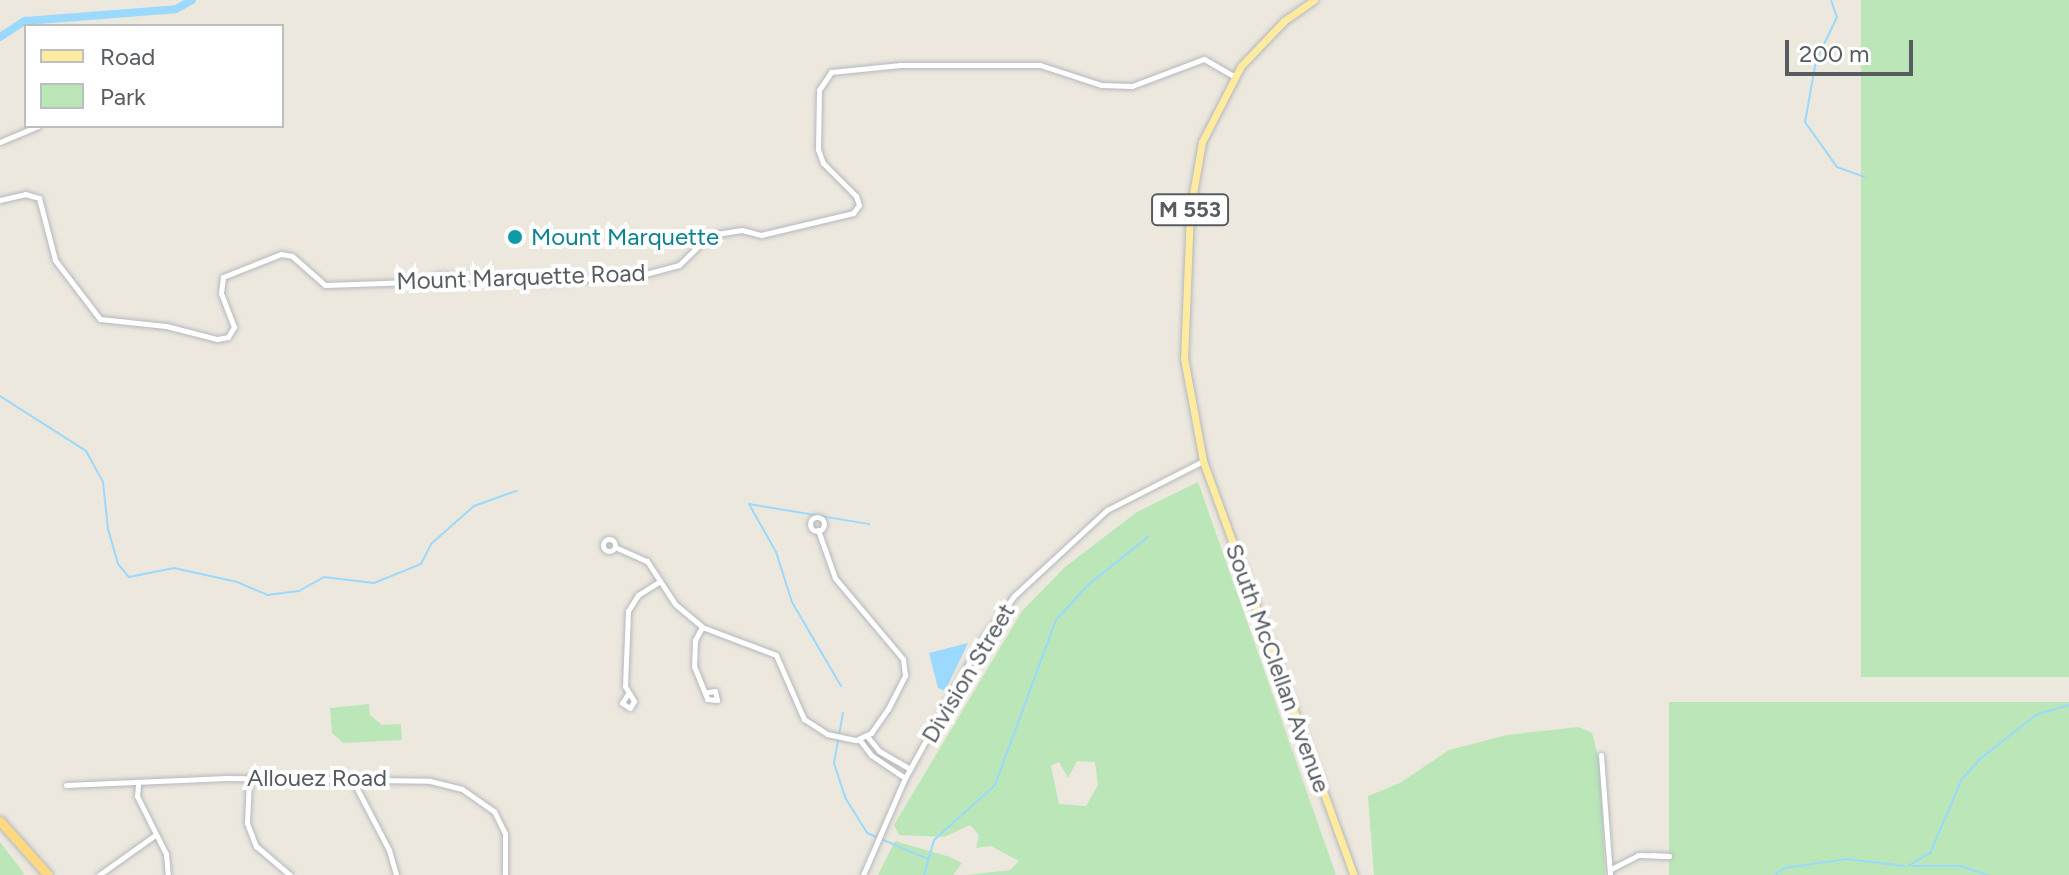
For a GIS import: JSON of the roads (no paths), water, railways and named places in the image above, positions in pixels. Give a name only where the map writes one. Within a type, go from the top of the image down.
[{"type":"highway","points":[[0,821],[48,875]]},
{"type":"main road","name":"M 553","points":[[1203,461],[1184,358],[1190,211],[1202,142],[1234,76],[1270,34],[1314,0]]},
{"type":"main road","name":"South McClellan Avenue","points":[[1203,461],[1354,875]]},
{"type":"street","name":"Mount Marquette Road","points":[[0,200],[25,194],[39,198],[55,260],[100,319],[166,326],[217,339],[228,337],[234,327],[221,293],[223,277],[281,254],[292,256],[325,285],[413,282],[440,275],[532,281],[638,276],[679,265],[710,235],[742,230],[761,235],[853,213],[859,205],[856,196],[823,163],[818,149],[819,90],[831,72],[901,65],[1040,65],[1101,85],[1140,85],[1204,59],[1234,76]]},
{"type":"street","points":[[0,142],[33,128]]},
{"type":"street","name":"Division Street","points":[[863,875],[905,778],[981,641],[1034,574],[1107,510],[1203,461]]},
{"type":"street","points":[[615,547],[647,561],[675,604],[702,627],[765,647],[782,665],[804,719],[827,734],[859,739],[867,736],[905,675],[903,659],[835,578],[818,530]]},
{"type":"street","points":[[627,695],[628,611],[638,595],[660,581]]},
{"type":"street","points":[[702,627],[695,640],[694,666],[708,692]]},
{"type":"street","points":[[867,736],[879,751],[910,769]]},
{"type":"street","points":[[859,739],[871,755],[905,778]]},
{"type":"street","points":[[1601,755],[1610,872]]},
{"type":"street","points":[[249,779],[247,823],[256,846],[290,875]]},
{"type":"street","name":"Allouez Road","points":[[66,785],[249,779],[419,779],[462,789],[494,811],[505,834],[505,875]]},
{"type":"street","points":[[352,779],[389,850],[396,875]]},
{"type":"street","points":[[138,785],[137,796],[155,835],[168,875]]},
{"type":"street","points":[[99,875],[155,835]]},
{"type":"street","points":[[1610,872],[1625,859],[1651,855]]},
{"type":"water","points":[[968,643],[945,691],[938,688],[929,653]]},
{"type":"waterway","points":[[0,37],[25,21],[176,9],[192,0]]},
{"type":"waterway","points":[[1831,0],[1837,17],[1816,61],[1805,122],[1837,167],[1864,177]]},
{"type":"waterway","points":[[0,396],[86,451],[103,482],[108,529],[118,564],[129,577],[174,568],[237,582],[267,595],[299,591],[324,577],[374,583],[421,564],[431,544],[474,506],[516,491]]},
{"type":"waterway","points":[[841,686],[792,602],[776,552],[749,504],[869,524]]},
{"type":"waterway","points":[[924,875],[934,840],[995,785],[1056,620],[1088,585],[1148,537]]},
{"type":"waterway","points":[[1908,866],[1930,853],[1962,779],[1981,758],[2036,715],[2069,705]]},
{"type":"waterway","points":[[843,713],[834,763],[846,799],[867,833],[928,859]]},
{"type":"waterway","points":[[1775,875],[1784,868],[1847,859],[1905,866]]},
{"type":"waterway","points":[[1912,866],[1961,866],[1987,875]]},
{"type":"place","name":"Mount Marquette","points":[[515,237]]}]
